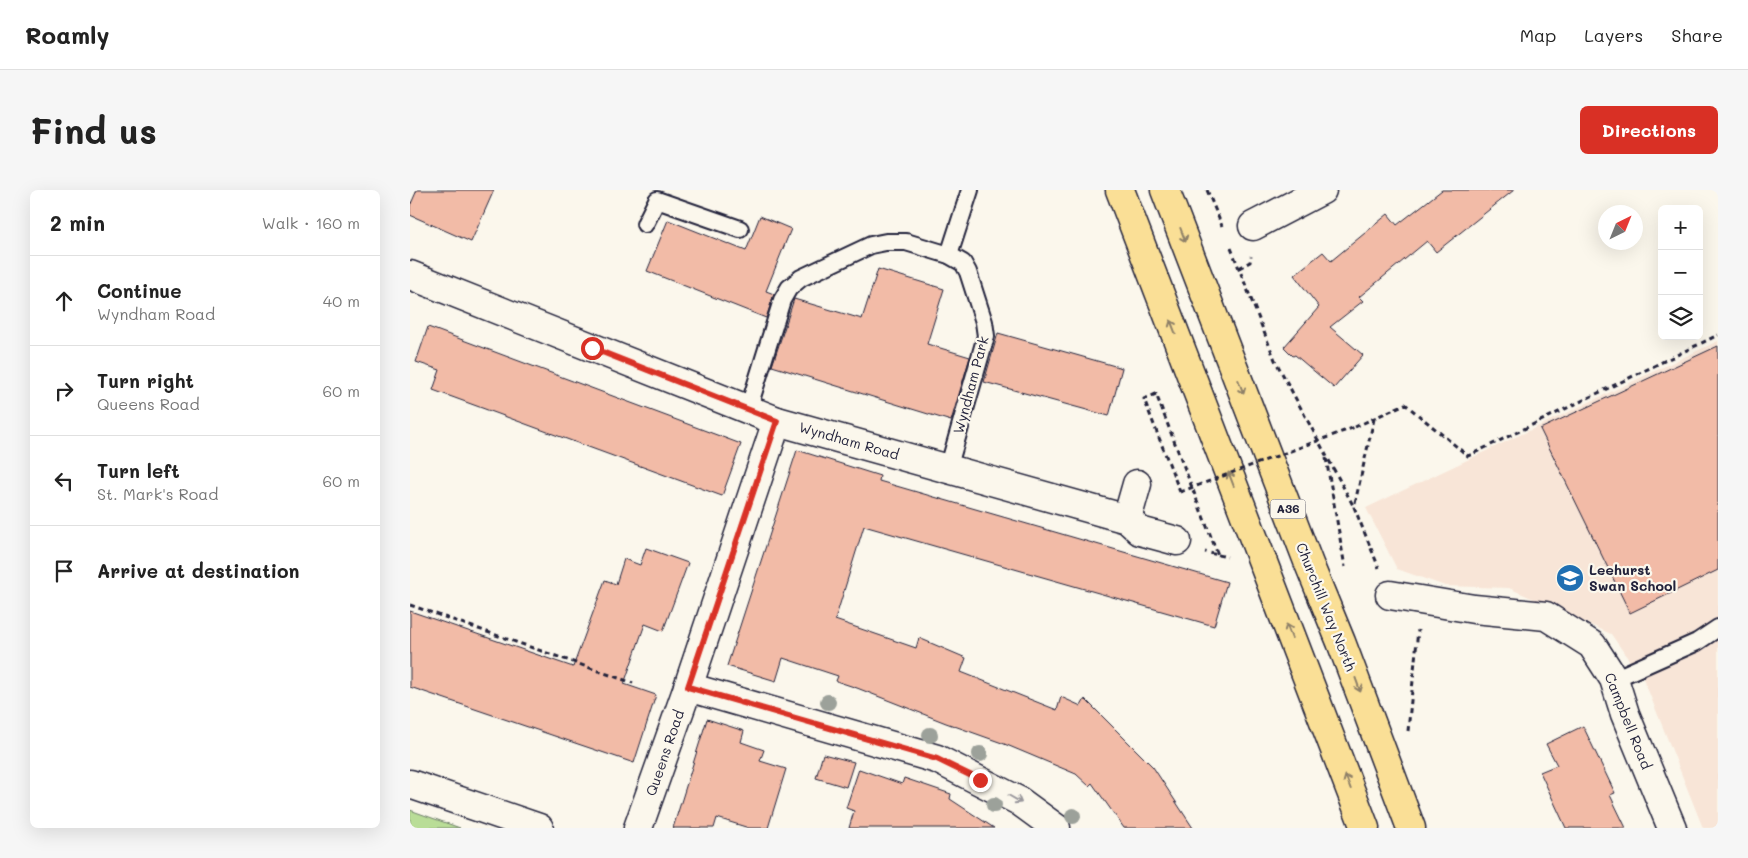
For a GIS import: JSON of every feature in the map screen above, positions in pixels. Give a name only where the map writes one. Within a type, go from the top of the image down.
[{"type":"highway","points":[[1120,190],[1365,828]]},
{"type":"highway","name":"Churchill Way North","points":[[1165,190],[1309,564],[1342,642],[1410,828]]},
{"type":"street","points":[[1254,226],[1322,190]]},
{"type":"street","name":"Wyndham Road","points":[[410,275],[777,421],[1127,518],[1140,531],[1177,541]]},
{"type":"street","name":"Queens Road","points":[[638,828],[688,687],[777,421]]},
{"type":"street","points":[[1127,518],[1137,484]]},
{"type":"street","name":"Campbell Road","points":[[1390,595],[1474,609],[1546,616],[1592,645],[1614,679],[1625,714],[1672,828]]},
{"type":"street","points":[[688,687],[937,759],[1019,801],[1056,828]]},
{"type":"street","points":[[410,784],[539,828]]},
{"type":"lane","points":[[949,255],[970,190]]},
{"type":"lane","points":[[645,224],[657,200],[740,229]]},
{"type":"lane","name":"Wyndham Park","points":[[748,410],[782,300],[790,288],[800,278],[871,245],[886,242],[906,242],[949,255],[963,263],[968,272],[984,322],[986,336],[948,469]]},
{"type":"lane","points":[[1614,679],[1697,642],[1718,628]]},
{"type":"path","points":[[1207,190],[1225,235]]},
{"type":"path","points":[[1229,243],[1275,360],[1354,507],[1390,595]]},
{"type":"path","points":[[1177,541],[1189,548],[1218,555],[1156,394],[1144,398],[1180,492],[1355,427],[1404,404],[1468,456],[1718,335]]},
{"type":"path","points":[[1354,507],[1374,418]]},
{"type":"path","points":[[1325,453],[1345,570]]},
{"type":"path","points":[[1408,739],[1421,600]]},
{"type":"path","points":[[410,606],[633,683]]},
{"type":"shaded area","name":"Leehurst Swan School","points":[[1718,341],[1718,828],[1703,828],[1638,665],[1634,667],[1611,634],[1509,588],[1445,586],[1397,569],[1366,508]]},
{"type":"green space","points":[[410,810],[460,828],[410,828]]},
{"type":"building","points":[[417,190],[494,190],[471,242],[410,215],[410,206]]},
{"type":"building","points":[[1442,190],[1514,190],[1436,252],[1427,241],[1359,297],[1363,301],[1330,327],[1363,355],[1334,388],[1284,347],[1319,307],[1294,275],[1323,252],[1331,261],[1388,214],[1397,225]]},
{"type":"building","points":[[760,216],[791,229],[766,291],[774,294],[766,318],[647,271],[668,220],[746,251]]},
{"type":"building","points":[[878,269],[944,289],[927,344],[970,357],[951,421],[772,366],[794,299],[862,319]]},
{"type":"building","points":[[428,327],[741,444],[722,496],[433,390],[440,370],[416,362]]},
{"type":"building","points":[[998,333],[1122,368],[1109,416],[984,382]]},
{"type":"building","name":"Leehurst Swan School","points":[[1718,346],[1718,570],[1630,613],[1540,429]]},
{"type":"building","points":[[797,450],[880,476],[879,481],[1227,582],[1214,626],[864,526],[835,620],[916,648],[919,638],[966,658],[961,672],[1057,710],[1061,697],[1081,706],[1085,699],[1153,767],[1193,828],[1124,828],[1092,783],[1089,786],[1076,774],[1002,743],[836,681],[838,676],[783,658],[776,681],[727,666]]},
{"type":"building","points":[[646,548],[688,563],[663,631],[645,624],[624,684],[656,695],[634,763],[410,687],[410,611],[573,667],[605,580],[616,584],[624,559],[640,565]]},
{"type":"building","points":[[707,719],[744,731],[741,742],[764,750],[760,761],[786,769],[768,828],[749,828],[717,818],[714,828],[673,828]]},
{"type":"building","points":[[1583,726],[1615,793],[1610,795],[1626,828],[1566,828],[1540,772],[1557,765],[1546,744]]},
{"type":"building","points":[[823,754],[854,762],[846,787],[816,778]]},
{"type":"building","points":[[859,769],[902,784],[904,778],[951,794],[950,799],[994,828],[849,828],[854,811],[846,808]]},
{"type":"place","name":"Leehurst Swan School","points":[[1570,578]]},
{"type":"route","points":[[592,348],[777,421],[688,687],[937,759],[980,780]]}]
